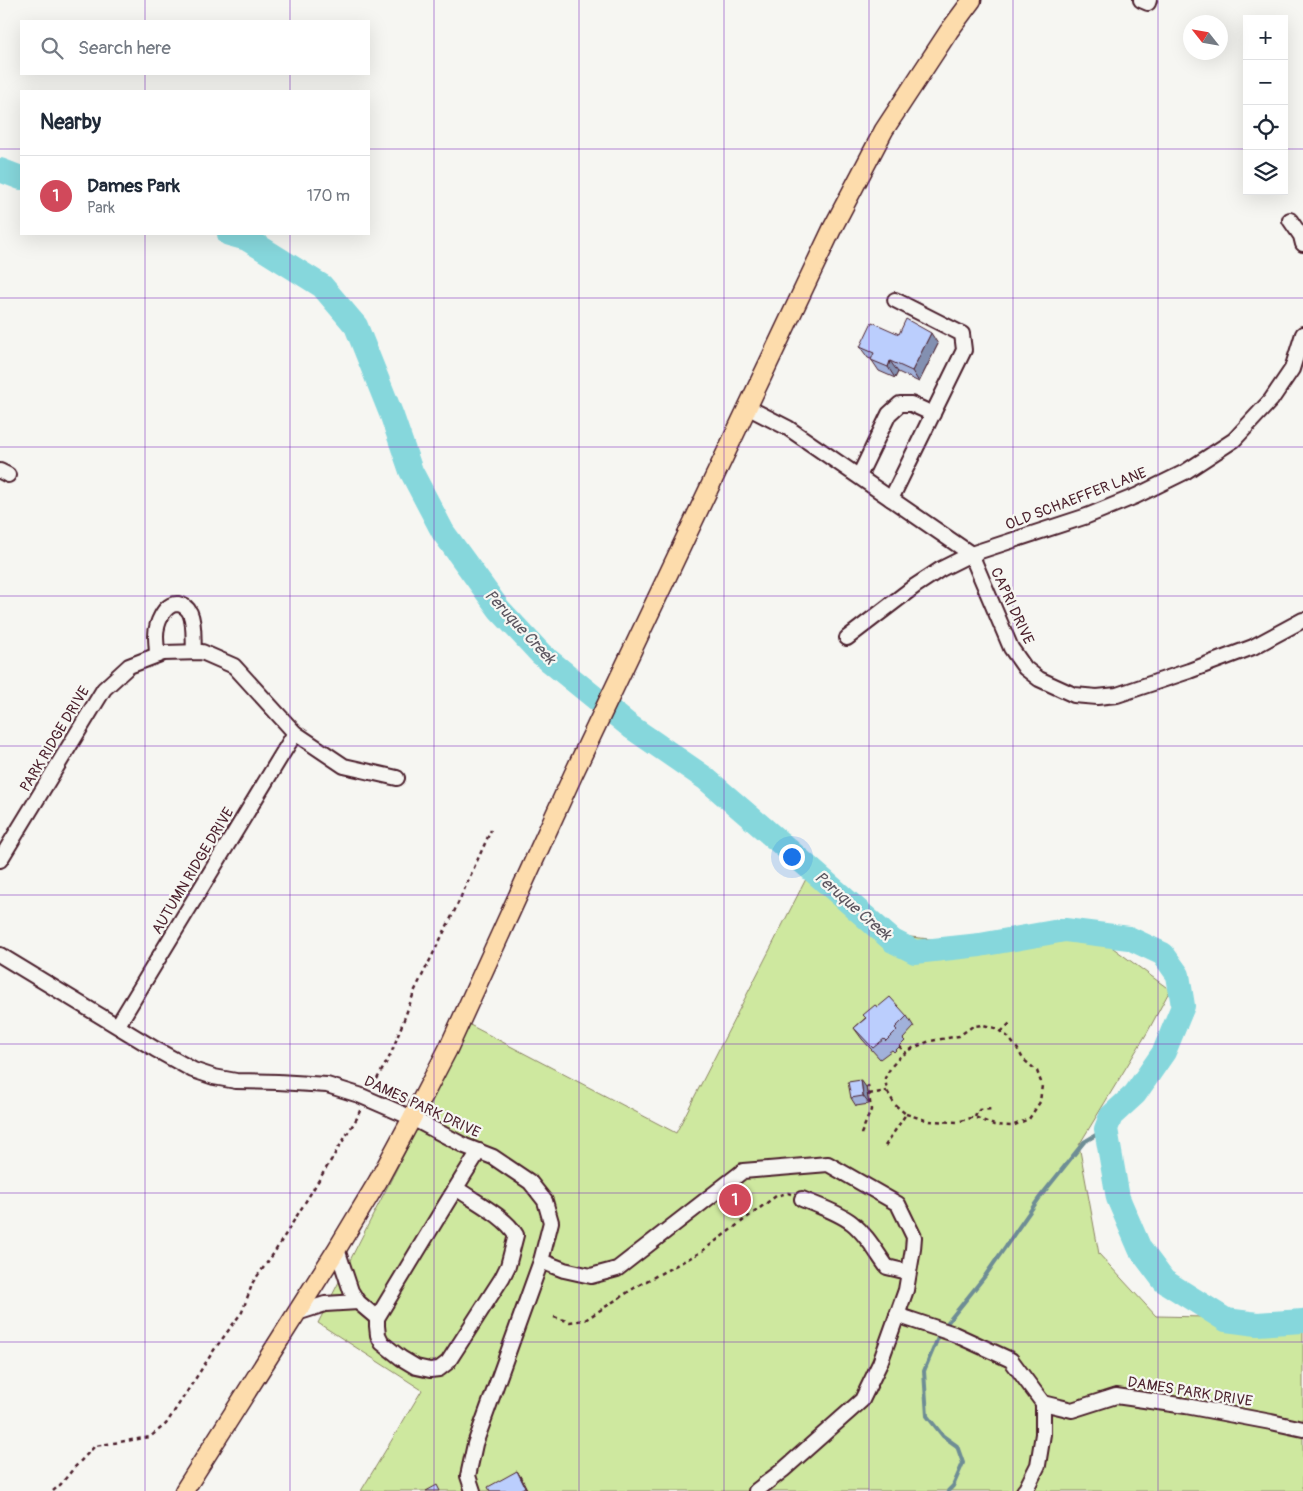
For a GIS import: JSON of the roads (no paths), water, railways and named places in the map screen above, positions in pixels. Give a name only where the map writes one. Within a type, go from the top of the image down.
[{"type":"main road","points":[[184,1491],[378,1181],[448,1050],[573,775],[832,229],[884,130],[949,31],[972,0]]},
{"type":"street","points":[[1141,0],[1148,3],[1150,0]]},
{"type":"street","points":[[1290,220],[1301,236],[1303,244]]},
{"type":"street","points":[[891,499],[964,350],[962,334],[895,300]]},
{"type":"street","name":"OLD SCHAEFFER LANE","points":[[847,638],[915,586],[971,554],[1087,516],[1136,496],[1185,472],[1234,440],[1271,400],[1292,369],[1303,334]]},
{"type":"street","points":[[859,476],[889,414],[900,404],[911,404],[933,414]]},
{"type":"street","points":[[747,408],[788,428],[971,554]]},
{"type":"street","name":"CAPRI DRIVE","points":[[971,554],[1011,648],[1025,668],[1039,679],[1074,695],[1097,697],[1126,692],[1253,647],[1303,620]]},
{"type":"street","points":[[157,655],[156,634],[161,617],[171,605],[178,604],[185,606],[190,612],[194,652]]},
{"type":"street","name":"PARK RIDGE DRIVE","points":[[0,860],[104,689],[129,666],[162,653],[202,652],[234,666],[295,733],[344,766],[397,778]]},
{"type":"street","name":"AUTUMN RIDGE DRIVE","points":[[118,1025],[295,733]]},
{"type":"street","name":"DAMES PARK DRIVE","points":[[0,954],[155,1049],[193,1070],[214,1077],[236,1081],[327,1086],[366,1098],[412,1118],[465,1146],[493,1157],[530,1182],[545,1201],[551,1222],[541,1261],[475,1444],[468,1476],[473,1491]]},
{"type":"street","points":[[456,1188],[490,1210],[511,1227],[516,1235],[508,1266],[502,1278],[448,1362],[439,1369],[430,1370],[416,1367],[400,1358],[382,1343],[378,1335],[378,1318],[456,1188],[479,1151]]},
{"type":"street","points":[[541,1261],[564,1270],[591,1276],[617,1269],[743,1171],[828,1164],[898,1204],[914,1236],[906,1290],[880,1363],[862,1400],[783,1470],[756,1491]]},
{"type":"street","points":[[802,1199],[830,1210],[851,1222],[871,1243],[887,1267],[908,1272]]},
{"type":"street","points":[[337,1249],[351,1292],[358,1302],[378,1318]]},
{"type":"street","points":[[297,1313],[325,1304],[358,1302]]},
{"type":"street","points":[[897,1315],[954,1334],[1011,1360],[1043,1403],[1043,1434],[1038,1465],[1024,1491]]},
{"type":"street","name":"DAMES PARK DRIVE","points":[[1043,1403],[1072,1410],[1116,1396],[1186,1406],[1303,1429]]},
{"type":"waterway","name":"Peruque Creek","points":[[0,170],[20,178]]},
{"type":"waterway","name":"Peruque Creek","points":[[233,235],[247,239],[322,286],[356,326],[392,416],[411,471],[443,532],[499,609],[541,654],[631,727],[705,778],[893,941],[915,952],[980,945],[1065,930],[1129,938],[1163,954],[1178,975],[1183,1006],[1164,1052],[1135,1094],[1111,1116],[1106,1129],[1118,1198],[1140,1249],[1164,1281],[1226,1320],[1257,1324],[1303,1321]]},
{"type":"waterway","points":[[944,1327],[985,1276],[1040,1197],[1084,1142],[1106,1129]]},
{"type":"waterway","points":[[940,1333],[924,1371],[927,1416],[943,1436],[957,1446],[963,1463],[953,1486],[948,1491]]},
{"type":"place","name":"Dames Park","points":[[735,1200]]}]
